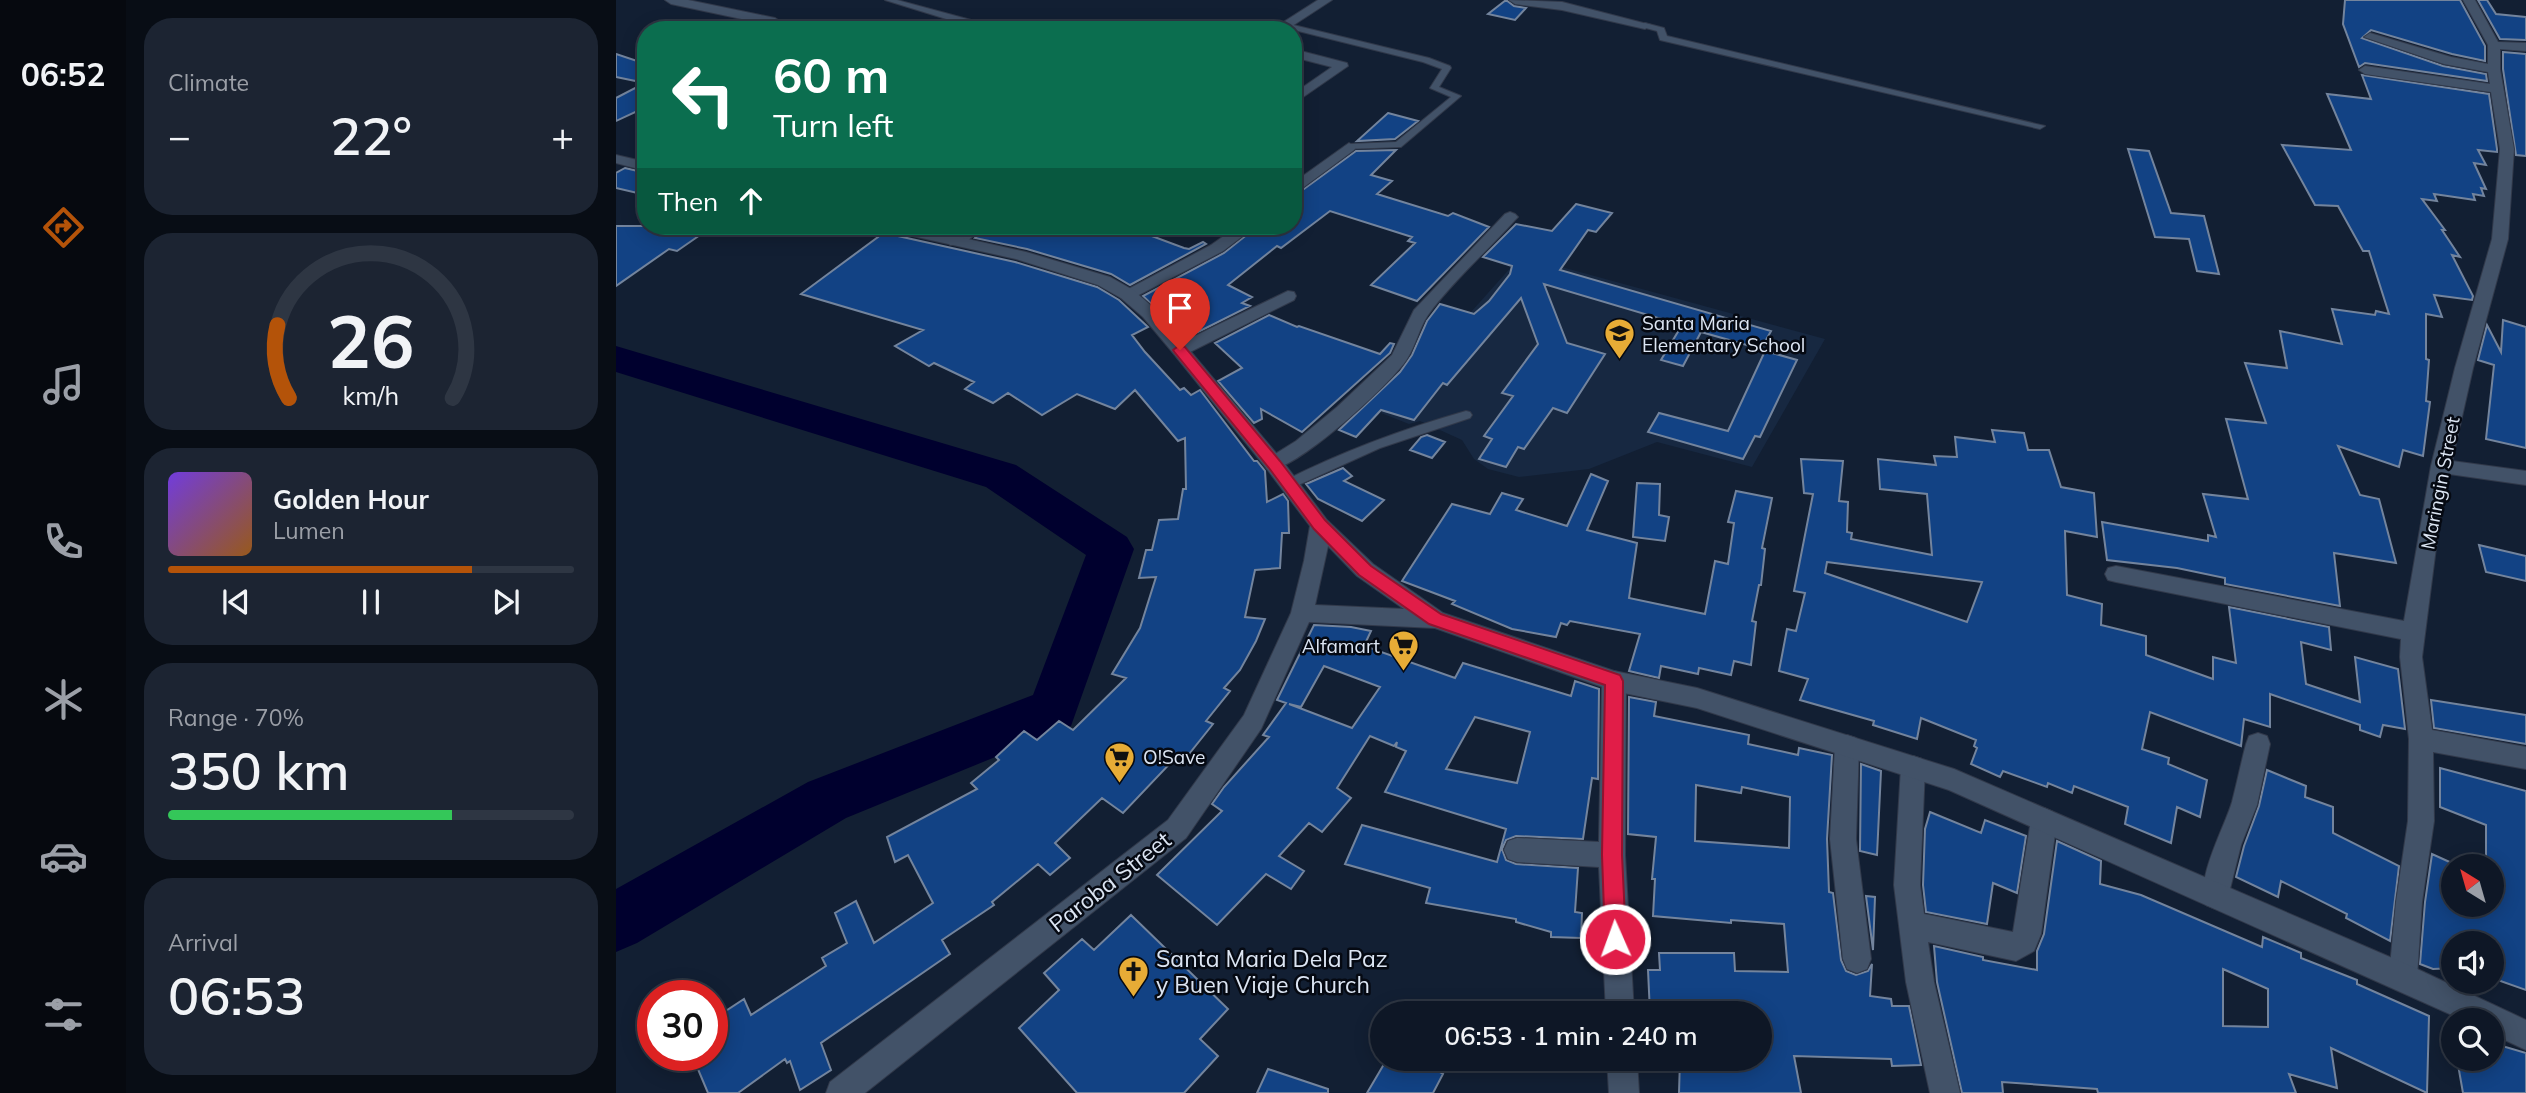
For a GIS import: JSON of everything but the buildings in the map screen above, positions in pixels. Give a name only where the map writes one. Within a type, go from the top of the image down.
[{"type":"street","points":[[671,0],[770,21]]},
{"type":"street","points":[[1291,21],[1326,0]]},
{"type":"street","points":[[1515,0],[1562,6],[1645,25]]},
{"type":"street","name":"Maringin Street","points":[[2403,977],[2409,902],[2421,821],[2421,739],[2412,657],[2413,632],[2429,524],[2441,466],[2464,368],[2500,239],[2507,149],[2496,79],[2494,45],[2469,0]]},
{"type":"street","points":[[2370,37],[2449,61],[2496,79]]},
{"type":"street","points":[[2494,45],[2526,47]]},
{"type":"street","points":[[1302,55],[1342,66],[1302,94]]},
{"type":"street","points":[[2365,70],[2496,79]]},
{"type":"street","points":[[1302,184],[1349,147]]},
{"type":"street","points":[[616,159],[637,165]]},
{"type":"street","points":[[1275,464],[1303,446],[1344,412],[1399,359],[1420,314],[1510,217]]},
{"type":"street","points":[[927,235],[1020,255],[1086,275],[1127,294],[1149,313],[1180,350],[1275,464],[1320,525],[1365,570],[1435,619],[1614,681],[1697,698],[1954,780],[2403,977],[2526,1035]]},
{"type":"street","points":[[956,242],[966,235]]},
{"type":"street","points":[[1127,294],[1217,248],[1235,235]]},
{"type":"street","points":[[1180,350],[1289,296]]},
{"type":"street","points":[[2441,466],[2526,478]]},
{"type":"street","name":"Paroba Street","points":[[841,1093],[1177,829],[1253,722],[1302,613],[1315,561],[1320,525]]},
{"type":"street","points":[[2116,574],[2413,632]]},
{"type":"street","points":[[1302,613],[1435,619]]},
{"type":"street","points":[[1614,681],[1612,855],[1618,1001]]},
{"type":"street","points":[[2421,739],[2526,758]]},
{"type":"street","points":[[2216,896],[2228,845],[2244,805],[2258,744]]},
{"type":"street","points":[[1847,746],[1843,839],[1857,958]]},
{"type":"street","points":[[1913,767],[1907,885],[1920,982],[1945,1093]]},
{"type":"street","points":[[1913,925],[2016,947],[2024,941],[2044,820]]},
{"type":"street","points":[[1517,849],[1612,855]]},
{"type":"street","points":[[1623,1071],[1624,1093]]},
{"type":"lane","points":[[889,0],[961,21]]},
{"type":"lane","points":[[1645,25],[1661,30],[1663,38],[2040,125]]},
{"type":"lane","points":[[1302,32],[1426,60],[1447,68],[1434,88],[1457,96],[1398,145],[1349,147]]},
{"type":"lane","points":[[1289,484],[1338,458],[1466,415]]},
{"type":"shaded area","name":"Santa Maria Elementary School","points":[[1521,256],[1825,339],[1752,467],[1657,442],[1589,469],[1519,477],[1488,469],[1474,459],[1462,440],[1420,421],[1409,424],[1381,413]]},
{"type":"waterway","points":[[616,359],[1001,476],[1111,549],[1053,710],[827,800],[616,922]]},
{"type":"place","name":"Santa Maria Elementary School","points":[[1619,361]]},
{"type":"place","name":"Alfamart","points":[[1403,673]]},
{"type":"place","name":"O!Save","points":[[1120,784]]},
{"type":"place","name":"Santa Maria Dela Paz y Buen Viaje Church","points":[[1133,999]]},
{"type":"route","points":[[1180,350],[1275,464],[1320,525],[1365,570],[1435,619],[1614,681],[1612,855],[1615,939]]}]
